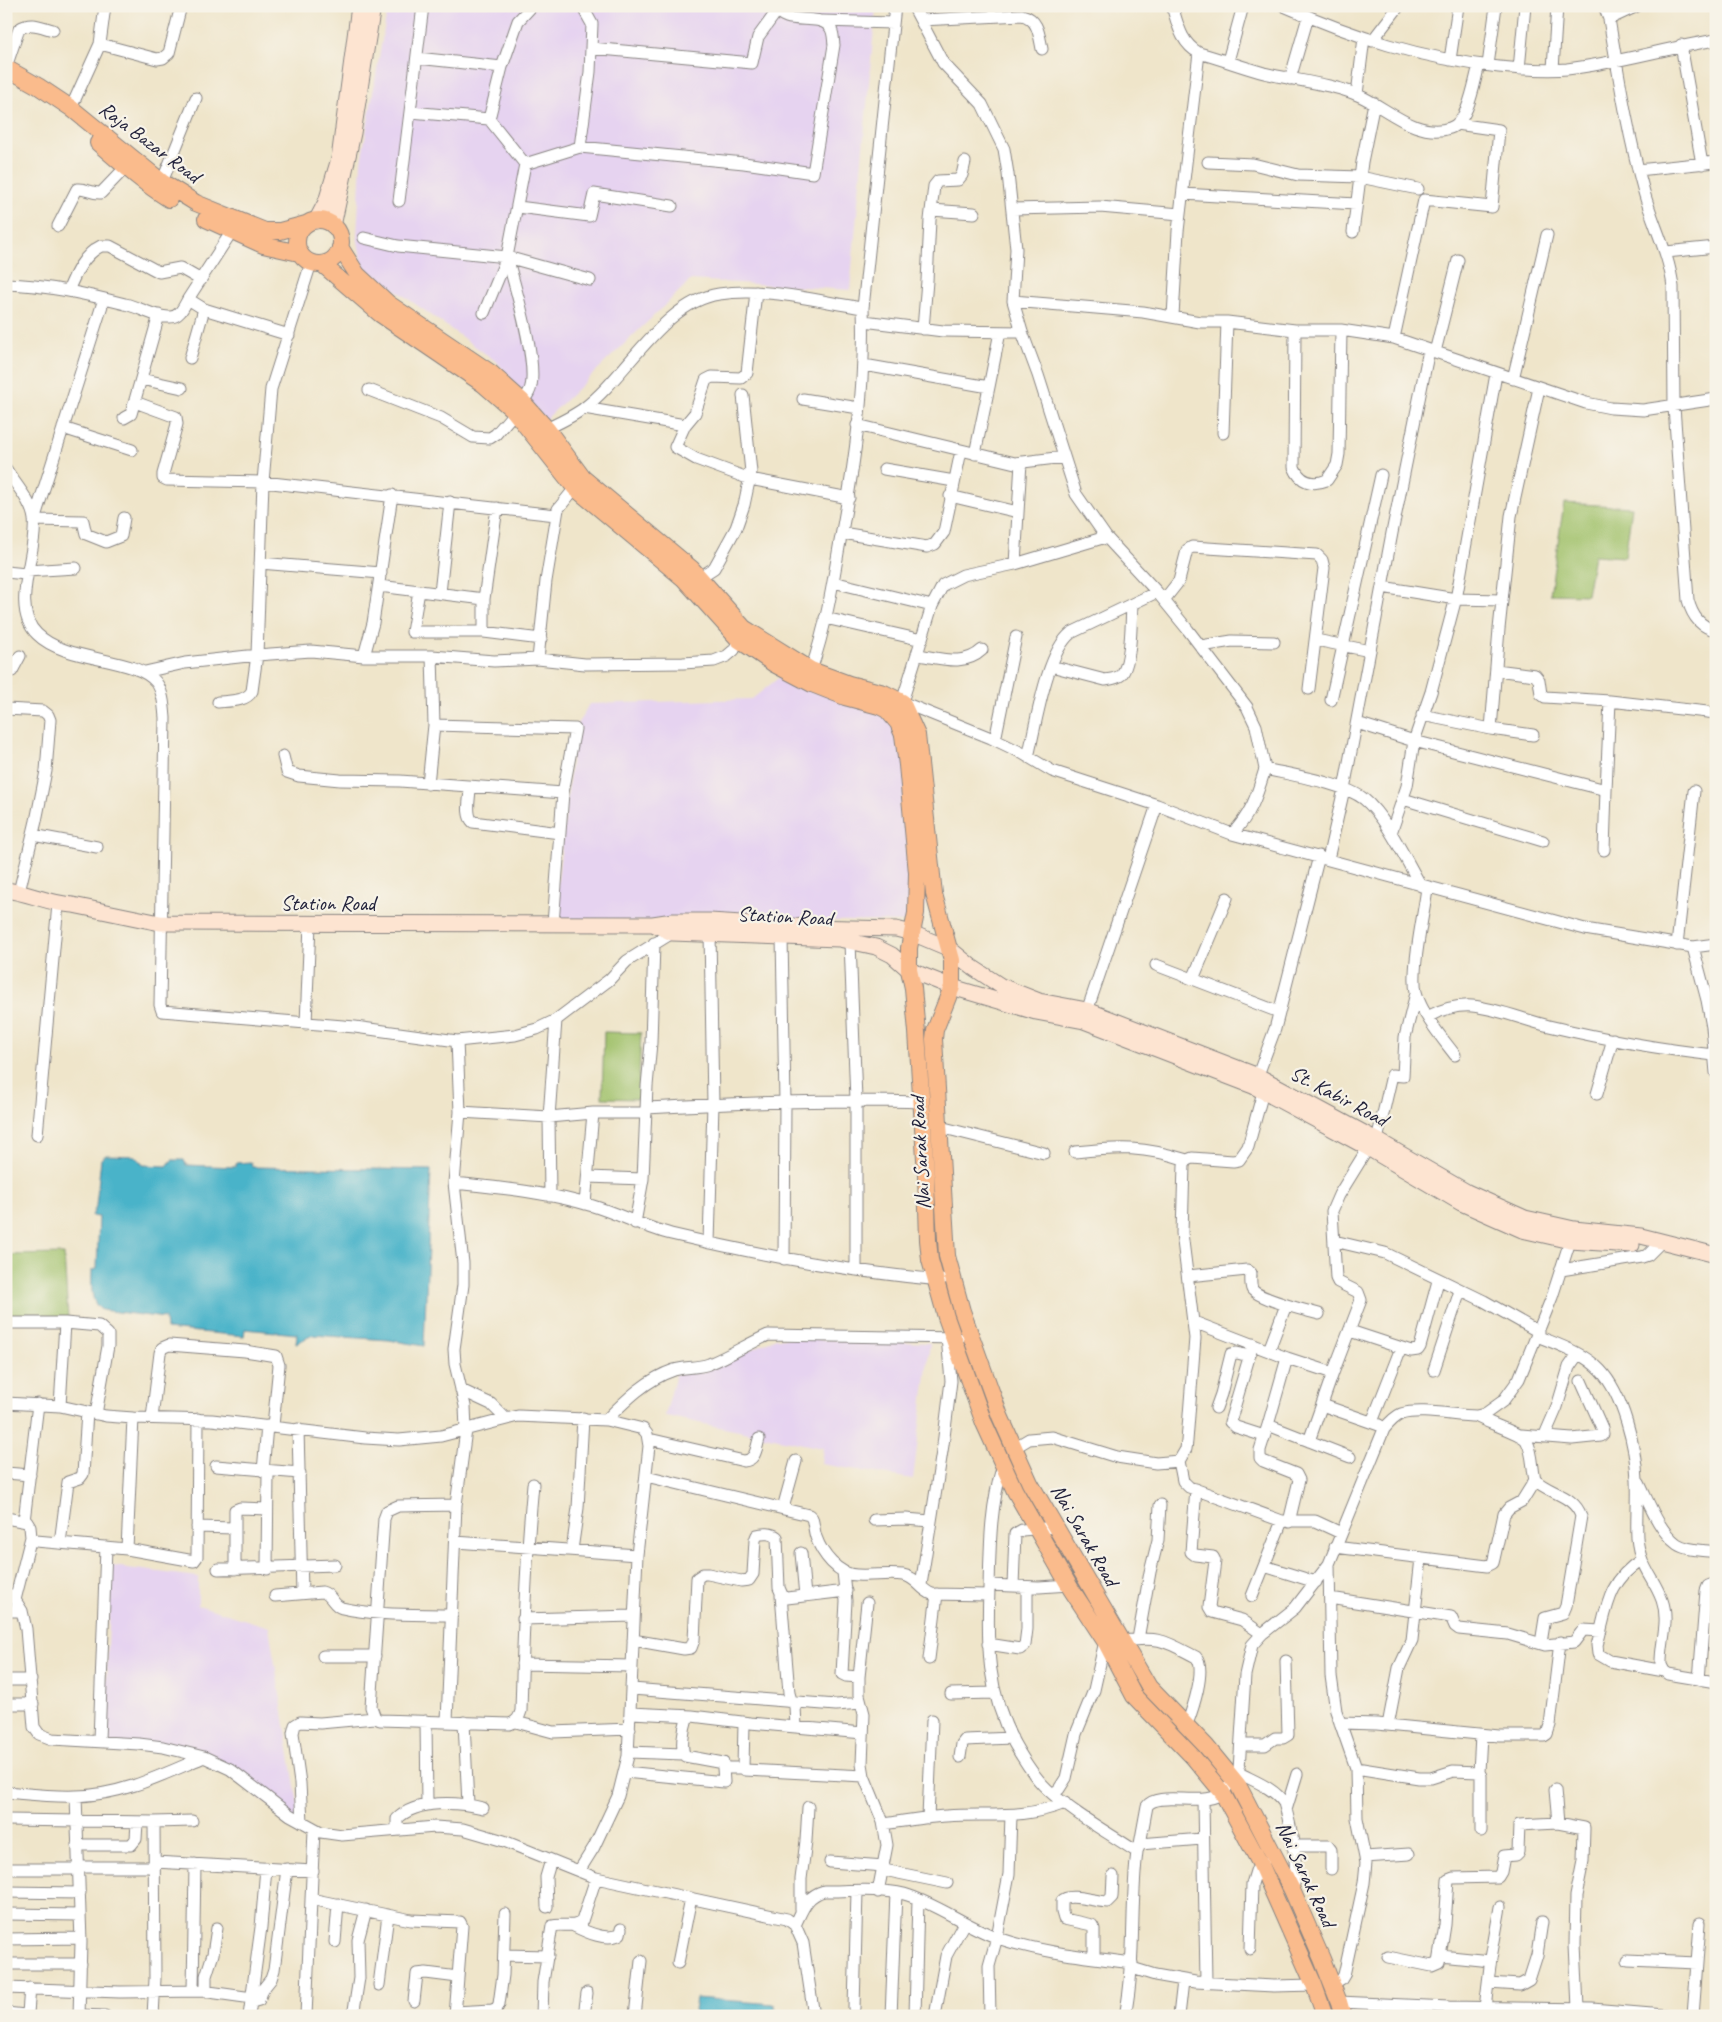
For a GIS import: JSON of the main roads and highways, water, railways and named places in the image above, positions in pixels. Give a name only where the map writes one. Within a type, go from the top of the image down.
[{"type":"main road","name":"Raja Bazar Road","points":[[6,67],[71,108],[162,182],[196,203],[259,229],[280,231],[311,223]]},
{"type":"main road","name":"Raja Bazar Road","points":[[6,76],[81,126],[125,168],[154,190],[232,232],[263,245],[311,260]]},
{"type":"main road","points":[[311,260],[334,258],[340,247],[340,235],[328,222],[311,223],[301,230],[297,245],[311,260],[343,284],[397,309],[491,374],[540,432],[579,483]]},
{"type":"main road","points":[[340,247],[371,297]]},
{"type":"main road","name":"Nai Sarak Road","points":[[579,483],[700,578],[744,628],[811,670],[849,684],[884,693],[902,702],[918,735],[934,894],[938,916],[950,950],[953,976],[952,987],[938,1022],[934,1039],[945,1237],[953,1281],[972,1339],[1014,1448],[1030,1483],[1056,1527],[1131,1640],[1149,1686],[1237,1779],[1292,1890],[1341,2009]]},
{"type":"main road","name":"Nai Sarak Road","points":[[579,483],[683,578],[739,640],[774,664],[812,684],[879,706],[893,716],[898,723],[903,735],[907,765],[917,873],[916,913],[909,948],[909,970],[913,988],[917,1032],[928,1240],[935,1279],[950,1338],[1015,1492],[1069,1585],[1105,1641],[1134,1696],[1193,1757],[1222,1792],[1261,1865],[1314,1985],[1325,2016]]},
{"type":"main road","points":[[976,1402],[993,1395]]},
{"type":"water","points":[[106,1155],[136,1156],[143,1165],[167,1166],[172,1160],[184,1160],[186,1165],[235,1167],[236,1163],[251,1162],[252,1167],[431,1170],[424,1346],[389,1340],[313,1335],[296,1343],[297,1334],[245,1329],[244,1336],[166,1329],[165,1318],[102,1310],[95,1303],[92,1292],[92,1270],[97,1269],[99,1217],[92,1216],[96,1206],[101,1159]]},
{"type":"water","points":[[696,1998],[774,2004],[777,2016],[693,2016]]}]
